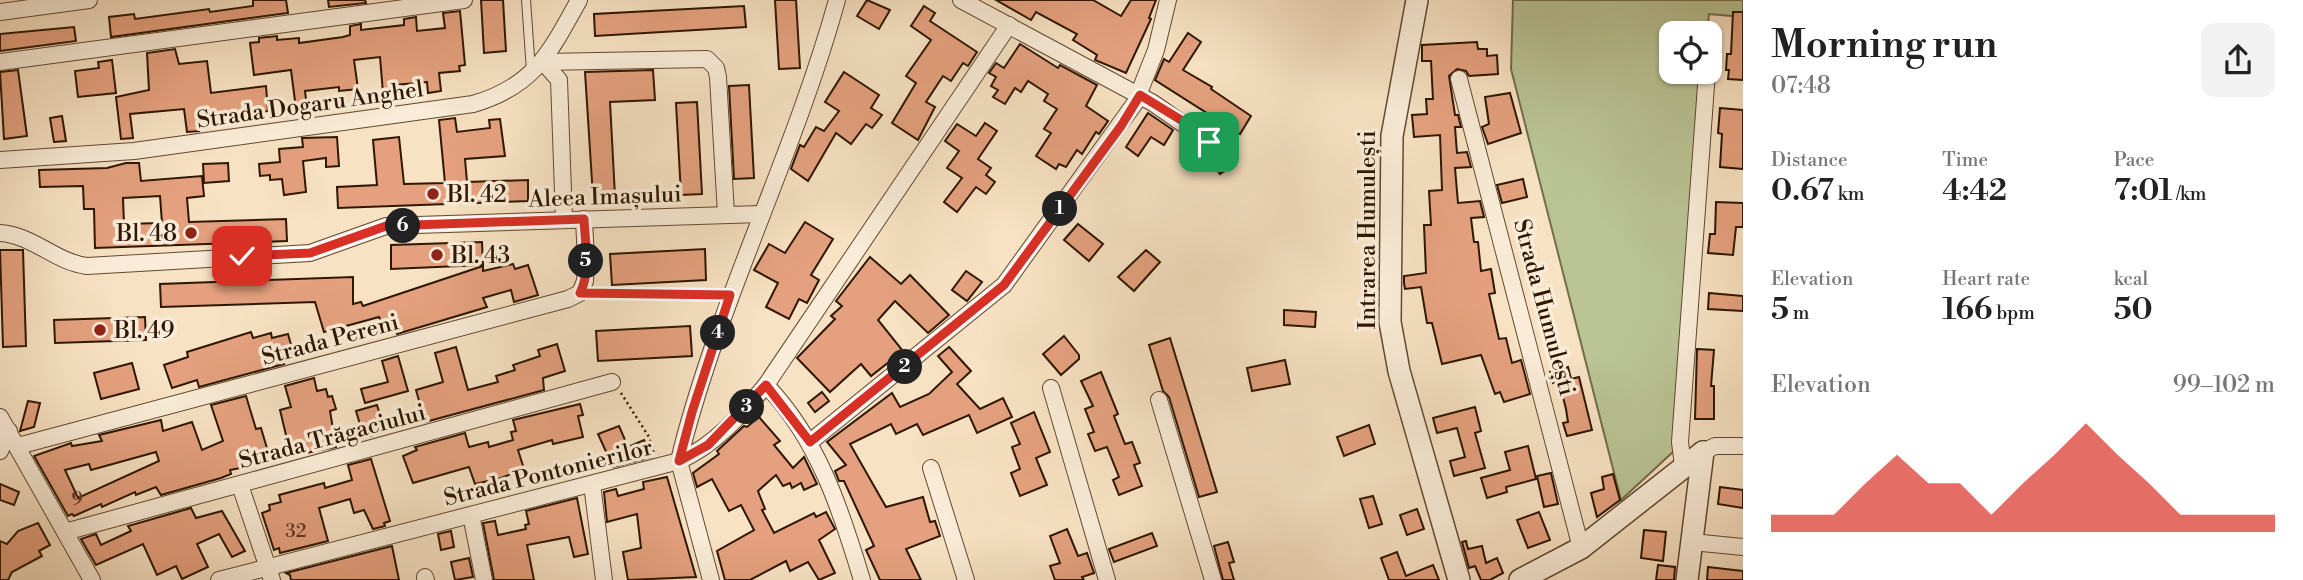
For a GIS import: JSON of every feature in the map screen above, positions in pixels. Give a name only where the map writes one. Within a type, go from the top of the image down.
[{"type":"street","points":[[0,12],[89,0]]},
{"type":"street","points":[[0,62],[464,0]]},
{"type":"street","name":"Strada Dogaru Anghel","points":[[0,160],[134,151],[461,107],[498,96],[531,74],[543,62],[579,0]]},
{"type":"street","points":[[711,580],[679,461],[730,295],[837,0]]},
{"type":"street","points":[[961,0],[1140,95],[1181,120],[1209,142]]},
{"type":"street","points":[[810,442],[1004,285],[1121,126],[1140,95],[1156,50],[1168,0]]},
{"type":"street","name":"Intrarea Humulești","points":[[1417,0],[1392,136],[1390,322],[1399,371],[1459,580]]},
{"type":"street","name":"Strada Pontonierilor","points":[[219,580],[270,573],[471,515],[658,467],[679,461],[713,440],[766,385],[1009,25]]},
{"type":"street","points":[[543,62],[707,59],[716,68],[718,78],[726,215]]},
{"type":"street","points":[[543,62],[559,80],[565,219]]},
{"type":"street","name":"Strada Humulești","points":[[1459,79],[1581,548]]},
{"type":"street","points":[[1683,466],[1680,442],[1706,84]]},
{"type":"street","name":"Aleea Imașului","points":[[0,233],[26,238],[74,264],[87,266],[310,253],[386,226],[761,214]]},
{"type":"street","points":[[580,293],[585,281],[584,219]]},
{"type":"street","name":"Strada Pereni","points":[[18,446],[555,303],[580,293]]},
{"type":"street","name":"Strada Trăgaciului","points":[[65,532],[611,382]]},
{"type":"street","points":[[766,385],[810,442],[833,494],[862,580]]},
{"type":"street","points":[[1051,388],[1107,580]]},
{"type":"street","points":[[1159,400],[1213,580]]},
{"type":"street","points":[[4,424],[92,580]]},
{"type":"street","points":[[0,451],[4,424]]},
{"type":"street","points":[[1520,580],[1581,548],[1703,452],[1715,446],[1743,446]]},
{"type":"street","points":[[1687,580],[1703,452]]},
{"type":"street","points":[[932,468],[966,580]]},
{"type":"street","points":[[592,484],[604,580]]},
{"type":"street","points":[[240,485],[270,573]]},
{"type":"street","points":[[471,515],[484,580]]},
{"type":"street","points":[[1692,542],[1743,547]]},
{"type":"lane","points":[[526,0],[531,74]]},
{"type":"lane","points":[[580,293],[730,295]]},
{"type":"path","points":[[611,382],[628,400],[649,437],[658,467]]},
{"type":"green space","points":[[1513,0],[1743,0],[1743,17],[1709,14],[1708,21],[1659,21],[1659,84],[1703,84],[1675,450],[1621,500],[1511,69]]},
{"type":"building","points":[[253,0],[286,0],[288,13],[111,37],[109,17],[134,14],[135,19],[209,9],[210,12],[253,6]]},
{"type":"building","points":[[328,0],[365,0],[366,3],[329,7]]},
{"type":"building","points":[[481,0],[503,0],[506,51],[484,53]]},
{"type":"building","points":[[775,0],[796,0],[800,68],[779,69]]},
{"type":"building","points":[[867,0],[890,10],[879,29],[857,16]]},
{"type":"building","points":[[996,0],[1093,0],[1121,16],[1131,0],[1156,0],[1149,18],[1151,19],[1126,73],[1095,60],[1097,55],[1073,40],[1077,34],[1036,12],[1031,20]]},
{"type":"building","points":[[744,6],[746,27],[595,36],[594,14]]},
{"type":"building","points":[[924,6],[935,13],[930,21],[977,52],[968,66],[963,63],[951,81],[943,76],[926,102],[935,107],[918,140],[892,123],[916,83],[906,76],[931,40],[911,26]]},
{"type":"building","points":[[460,11],[465,65],[459,66],[460,71],[439,73],[441,91],[428,93],[427,82],[395,85],[396,92],[383,93],[380,57],[354,60],[358,89],[339,91],[339,87],[305,91],[307,108],[296,109],[291,70],[254,75],[250,43],[259,42],[259,38],[299,38],[299,43],[350,35],[350,26],[361,24],[361,30],[404,25],[404,19],[416,17],[417,31],[445,28],[443,13]]},
{"type":"building","points":[[1733,12],[1743,12],[1743,80],[1728,79],[1729,70],[1726,70],[1727,54],[1731,54]]},
{"type":"building","points":[[74,27],[76,41],[0,51],[0,34]]},
{"type":"building","points":[[1188,33],[1201,42],[1183,70],[1212,87],[1211,89],[1251,116],[1240,134],[1155,80],[1164,59],[1169,62]]},
{"type":"building","points":[[1477,42],[1478,49],[1487,49],[1487,56],[1497,55],[1498,74],[1469,76],[1466,71],[1457,69],[1449,76],[1455,115],[1458,115],[1461,127],[1455,127],[1457,153],[1467,152],[1471,167],[1455,168],[1458,203],[1480,201],[1484,217],[1471,218],[1474,242],[1478,242],[1481,271],[1491,269],[1495,293],[1489,294],[1499,339],[1506,338],[1512,363],[1521,360],[1530,394],[1504,402],[1500,392],[1495,394],[1481,355],[1442,364],[1432,323],[1427,323],[1421,287],[1405,289],[1404,283],[1404,276],[1426,273],[1424,225],[1431,225],[1429,191],[1442,190],[1440,135],[1414,137],[1412,115],[1427,114],[1426,99],[1433,99],[1431,61],[1422,61],[1422,45]]},
{"type":"building","points":[[1020,44],[1058,68],[1060,65],[1097,85],[1086,106],[1108,121],[1099,134],[1096,132],[1082,154],[1077,150],[1066,167],[1059,164],[1056,169],[1036,156],[1051,133],[1044,129],[1057,109],[1044,101],[1048,94],[1028,81],[1021,92],[1015,88],[1005,104],[993,97],[998,90],[991,86],[996,77],[989,73],[996,63],[1004,68]]},
{"type":"building","points":[[175,49],[179,64],[207,61],[211,93],[266,86],[268,111],[220,119],[221,123],[198,125],[199,131],[187,132],[184,109],[130,114],[133,138],[121,139],[116,97],[149,90],[147,53]]},
{"type":"building","points":[[112,60],[116,93],[78,97],[75,71],[99,68],[98,62]]},
{"type":"building","points":[[18,70],[27,136],[4,139],[0,72]]},
{"type":"building","points":[[653,70],[655,100],[610,102],[615,196],[593,197],[585,72]]},
{"type":"building","points":[[844,72],[879,95],[871,108],[882,115],[872,128],[866,124],[851,144],[836,133],[808,181],[791,169],[800,145],[804,147],[816,127],[824,131],[839,111],[825,102]]},
{"type":"building","points":[[749,85],[754,178],[734,179],[729,86]]},
{"type":"building","points":[[1510,93],[1521,133],[1488,144],[1482,127],[1489,124],[1485,97]]},
{"type":"building","points":[[697,102],[702,194],[681,195],[676,103]]},
{"type":"building","points":[[1720,108],[1743,110],[1743,169],[1720,167]]},
{"type":"building","points":[[1148,113],[1173,130],[1164,145],[1151,137],[1138,156],[1126,147]]},
{"type":"building","points":[[62,116],[66,141],[54,142],[50,118]]},
{"type":"building","points":[[455,118],[457,132],[490,128],[489,120],[500,119],[505,156],[465,159],[467,182],[528,180],[528,201],[338,208],[337,187],[377,185],[373,140],[399,137],[404,184],[445,183],[439,120]]},
{"type":"building","points":[[985,123],[997,131],[978,159],[991,168],[986,175],[995,182],[986,194],[976,187],[957,212],[944,202],[962,178],[947,168],[959,151],[945,141],[957,124],[976,136]]},
{"type":"building","points":[[337,137],[339,166],[326,167],[326,158],[303,161],[306,192],[284,195],[282,179],[270,180],[270,175],[260,176],[259,164],[280,162],[279,149],[303,147],[302,138]]},
{"type":"building","points":[[1219,144],[1233,165],[1220,174],[1205,153],[1214,151]]},
{"type":"building","points":[[139,163],[141,181],[202,176],[204,196],[187,198],[189,222],[286,219],[287,241],[95,248],[94,209],[84,209],[83,186],[40,187],[39,170],[107,168]],"holes":[[[160,196],[162,223],[124,224],[123,198]]]},
{"type":"building","points":[[228,163],[229,181],[204,183],[203,164]]},
{"type":"building","points":[[1523,179],[1527,197],[1502,203],[1497,185]]},
{"type":"building","points":[[1716,202],[1743,203],[1743,227],[1736,227],[1733,255],[1708,253],[1710,234],[1715,234]]},
{"type":"building","points":[[805,222],[833,239],[811,275],[819,280],[807,303],[799,299],[789,319],[766,307],[778,283],[754,270],[769,244],[785,253]]},
{"type":"building","points":[[1078,224],[1103,244],[1089,261],[1064,240]]},
{"type":"building","name":"Bl. 43","points":[[482,242],[483,265],[391,269],[391,245]]},
{"type":"building","points":[[705,249],[706,280],[612,285],[610,254]]},
{"type":"building","points":[[0,250],[23,250],[26,346],[3,347]]},
{"type":"building","points":[[1146,250],[1160,262],[1134,291],[1118,277]]},
{"type":"building","points":[[870,257],[901,284],[910,275],[949,315],[928,333],[895,301],[878,320],[903,351],[871,376],[861,364],[830,392],[797,358],[835,319],[831,316],[842,306],[836,301]]},
{"type":"building","points":[[513,264],[515,269],[528,265],[538,295],[514,302],[511,290],[483,298],[487,307],[397,334],[392,320],[382,324],[379,317],[324,332],[315,302],[161,307],[160,284],[353,277],[353,304],[361,302],[363,306],[483,266],[483,271]]},
{"type":"building","points":[[966,271],[982,282],[967,301],[952,290]]},
{"type":"building","points":[[1709,293],[1743,296],[1743,311],[1708,309]]},
{"type":"building","points":[[1284,310],[1316,312],[1315,327],[1284,325]]},
{"type":"building","name":"Bl. 49","points":[[145,317],[146,340],[55,343],[54,320]]},
{"type":"building","points":[[690,326],[692,356],[598,361],[596,331]]},
{"type":"building","points":[[251,332],[253,338],[271,333],[272,338],[288,334],[293,352],[281,355],[284,364],[199,387],[197,380],[172,388],[164,365],[188,357],[187,352]]},
{"type":"building","points":[[1064,336],[1079,355],[1079,359],[1061,375],[1043,354]]},
{"type":"building","points":[[1170,338],[1217,492],[1199,497],[1169,397],[1163,391],[1149,345]]},
{"type":"building","points":[[557,344],[565,371],[543,378],[544,390],[425,422],[416,390],[443,382],[435,353],[456,347],[468,390],[498,382],[496,376],[515,370],[513,365],[540,356],[538,350]]},
{"type":"building","points":[[949,347],[971,371],[957,384],[980,409],[1003,398],[1012,417],[977,433],[969,415],[923,435],[917,424],[896,434],[891,424],[850,444],[886,507],[923,497],[930,522],[935,521],[940,536],[906,549],[921,580],[880,580],[866,550],[874,546],[844,481],[839,481],[835,471],[846,465],[827,442],[892,393],[900,407],[929,394],[952,372],[938,356]]},
{"type":"building","points":[[1697,349],[1714,350],[1711,386],[1714,386],[1714,419],[1695,419]]},
{"type":"building","points":[[398,356],[408,391],[365,403],[361,389],[388,382],[382,361]]},
{"type":"building","points":[[1285,360],[1290,384],[1252,391],[1247,368]]},
{"type":"building","points":[[132,363],[139,389],[101,399],[94,373]]},
{"type":"building","points":[[1568,367],[1571,379],[1579,377],[1592,430],[1567,436],[1563,423],[1568,422],[1559,381],[1553,383],[1550,372]]},
{"type":"building","points":[[1101,372],[1118,414],[1114,416],[1125,444],[1132,442],[1140,463],[1134,465],[1142,486],[1119,495],[1113,480],[1119,477],[1107,447],[1095,451],[1088,434],[1094,432],[1085,409],[1093,406],[1081,381]]},
{"type":"building","points":[[314,378],[317,391],[326,389],[328,397],[332,396],[336,409],[330,411],[336,447],[291,456],[280,410],[291,407],[285,386]]},
{"type":"building","points":[[822,392],[829,401],[815,412],[808,403]]},
{"type":"building","points":[[246,396],[256,429],[261,428],[271,462],[230,470],[231,474],[221,478],[161,495],[156,487],[136,495],[135,492],[102,507],[101,504],[68,516],[34,456],[71,443],[72,446],[102,441],[99,435],[161,420],[163,431],[192,422],[202,450],[223,441],[211,405]],"holes":[[[156,452],[159,461],[78,498],[65,470],[89,464],[91,470]]]},
{"type":"building","points":[[28,401],[40,403],[34,427],[20,431]]},
{"type":"building","points":[[580,404],[583,415],[578,416],[583,437],[553,444],[552,440],[518,450],[524,469],[475,484],[469,467],[413,483],[403,456],[417,450],[415,447],[465,433],[469,447],[488,442],[489,447],[513,440],[511,432],[516,431],[513,420]]},
{"type":"building","points":[[377,405],[385,431],[364,438],[356,411]]},
{"type":"building","points":[[1475,407],[1481,431],[1475,433],[1485,468],[1454,476],[1450,461],[1465,457],[1457,428],[1437,433],[1433,418]]},
{"type":"building","points":[[1034,412],[1050,452],[1036,458],[1047,485],[1020,496],[1011,473],[1020,469],[1012,447],[1020,444],[1011,423]]},
{"type":"building","points":[[759,417],[780,441],[774,445],[793,468],[804,457],[817,484],[804,490],[801,483],[792,488],[790,483],[783,486],[776,475],[758,491],[765,509],[762,510],[774,533],[814,513],[816,517],[826,512],[835,529],[819,540],[835,573],[819,580],[808,562],[790,571],[786,561],[750,580],[725,580],[717,551],[754,530],[741,505],[729,511],[712,479],[697,487],[693,473],[719,454],[717,451],[744,426],[747,427]]},
{"type":"building","points":[[1369,425],[1375,444],[1344,456],[1337,437]]},
{"type":"building","points":[[619,426],[628,447],[644,440],[652,457],[613,467],[598,434]]},
{"type":"building","points":[[1528,446],[1536,479],[1506,487],[1507,492],[1487,498],[1481,478],[1510,470],[1505,452]]},
{"type":"building","points":[[371,459],[390,521],[384,523],[385,526],[373,529],[364,510],[354,513],[350,499],[319,508],[328,541],[280,553],[279,548],[274,550],[262,513],[270,510],[269,505],[281,502],[279,495],[324,483],[325,488],[352,480],[348,465]]},
{"type":"building","points":[[1551,473],[1558,504],[1544,507],[1537,476]]},
{"type":"building","points":[[1613,474],[1620,500],[1597,517],[1591,493],[1604,489],[1602,477]]},
{"type":"building","points":[[667,477],[696,577],[628,580],[623,552],[641,548],[637,514],[607,522],[604,492],[616,489],[618,496],[644,489],[643,482]]},
{"type":"building","points":[[0,484],[19,492],[14,505],[0,500]]},
{"type":"building","points":[[1720,487],[1743,490],[1743,508],[1718,504]]},
{"type":"building","points":[[1373,496],[1382,524],[1369,528],[1360,499]]},
{"type":"building","points":[[577,498],[588,554],[574,557],[569,537],[527,545],[534,580],[494,580],[483,523],[495,521],[498,535],[526,529],[525,525],[529,524],[526,511]]},
{"type":"building","points":[[191,508],[196,518],[222,511],[245,551],[232,557],[219,534],[197,544],[208,567],[182,579],[176,566],[157,575],[143,544],[96,565],[81,539],[96,534],[101,545],[131,531],[128,526]]},
{"type":"building","points":[[1417,509],[1424,529],[1407,535],[1400,515]]},
{"type":"building","points":[[1539,512],[1550,540],[1528,548],[1517,520]]},
{"type":"building","points":[[38,523],[50,545],[39,551],[42,556],[12,572],[8,580],[0,580],[0,541],[7,544],[18,531]]},
{"type":"building","points":[[1067,529],[1078,556],[1087,553],[1094,573],[1082,577],[1084,580],[1055,580],[1050,566],[1060,563],[1050,536]]},
{"type":"building","points":[[1644,530],[1666,532],[1663,561],[1641,558]]},
{"type":"building","points":[[451,531],[454,547],[441,550],[438,534]]},
{"type":"building","points":[[1152,533],[1157,546],[1114,562],[1109,549]]},
{"type":"building","points":[[1466,541],[1468,549],[1482,546],[1486,563],[1497,558],[1503,573],[1490,580],[1481,580],[1475,566],[1469,568],[1462,542]]},
{"type":"building","points":[[1228,542],[1234,562],[1229,563],[1234,580],[1223,580],[1214,546]]},
{"type":"building","points":[[392,546],[399,580],[291,580],[286,573]]},
{"type":"building","points":[[1397,552],[1406,576],[1433,565],[1439,580],[1389,580],[1381,558]]},
{"type":"building","points":[[469,558],[473,577],[455,580],[451,562]]},
{"type":"building","points":[[1658,565],[1675,567],[1674,580],[1656,580]]},
{"type":"building","points":[[1708,567],[1743,571],[1743,580],[1707,580]]},
{"type":"place","name":"Bl. 42","points":[[433,194]]},
{"type":"place","name":"Bl. 48","points":[[191,233]]},
{"type":"place","name":"Bl. 43","points":[[437,255]]},
{"type":"place","name":"Bl. 49","points":[[100,330]]},
{"type":"route","points":[[242,256],[310,253],[386,226],[584,219],[585,281],[580,293],[730,295],[679,461],[708,445],[766,385],[786,407],[810,442],[981,307],[1013,273],[1121,126],[1140,95],[1181,120],[1209,142]]}]
